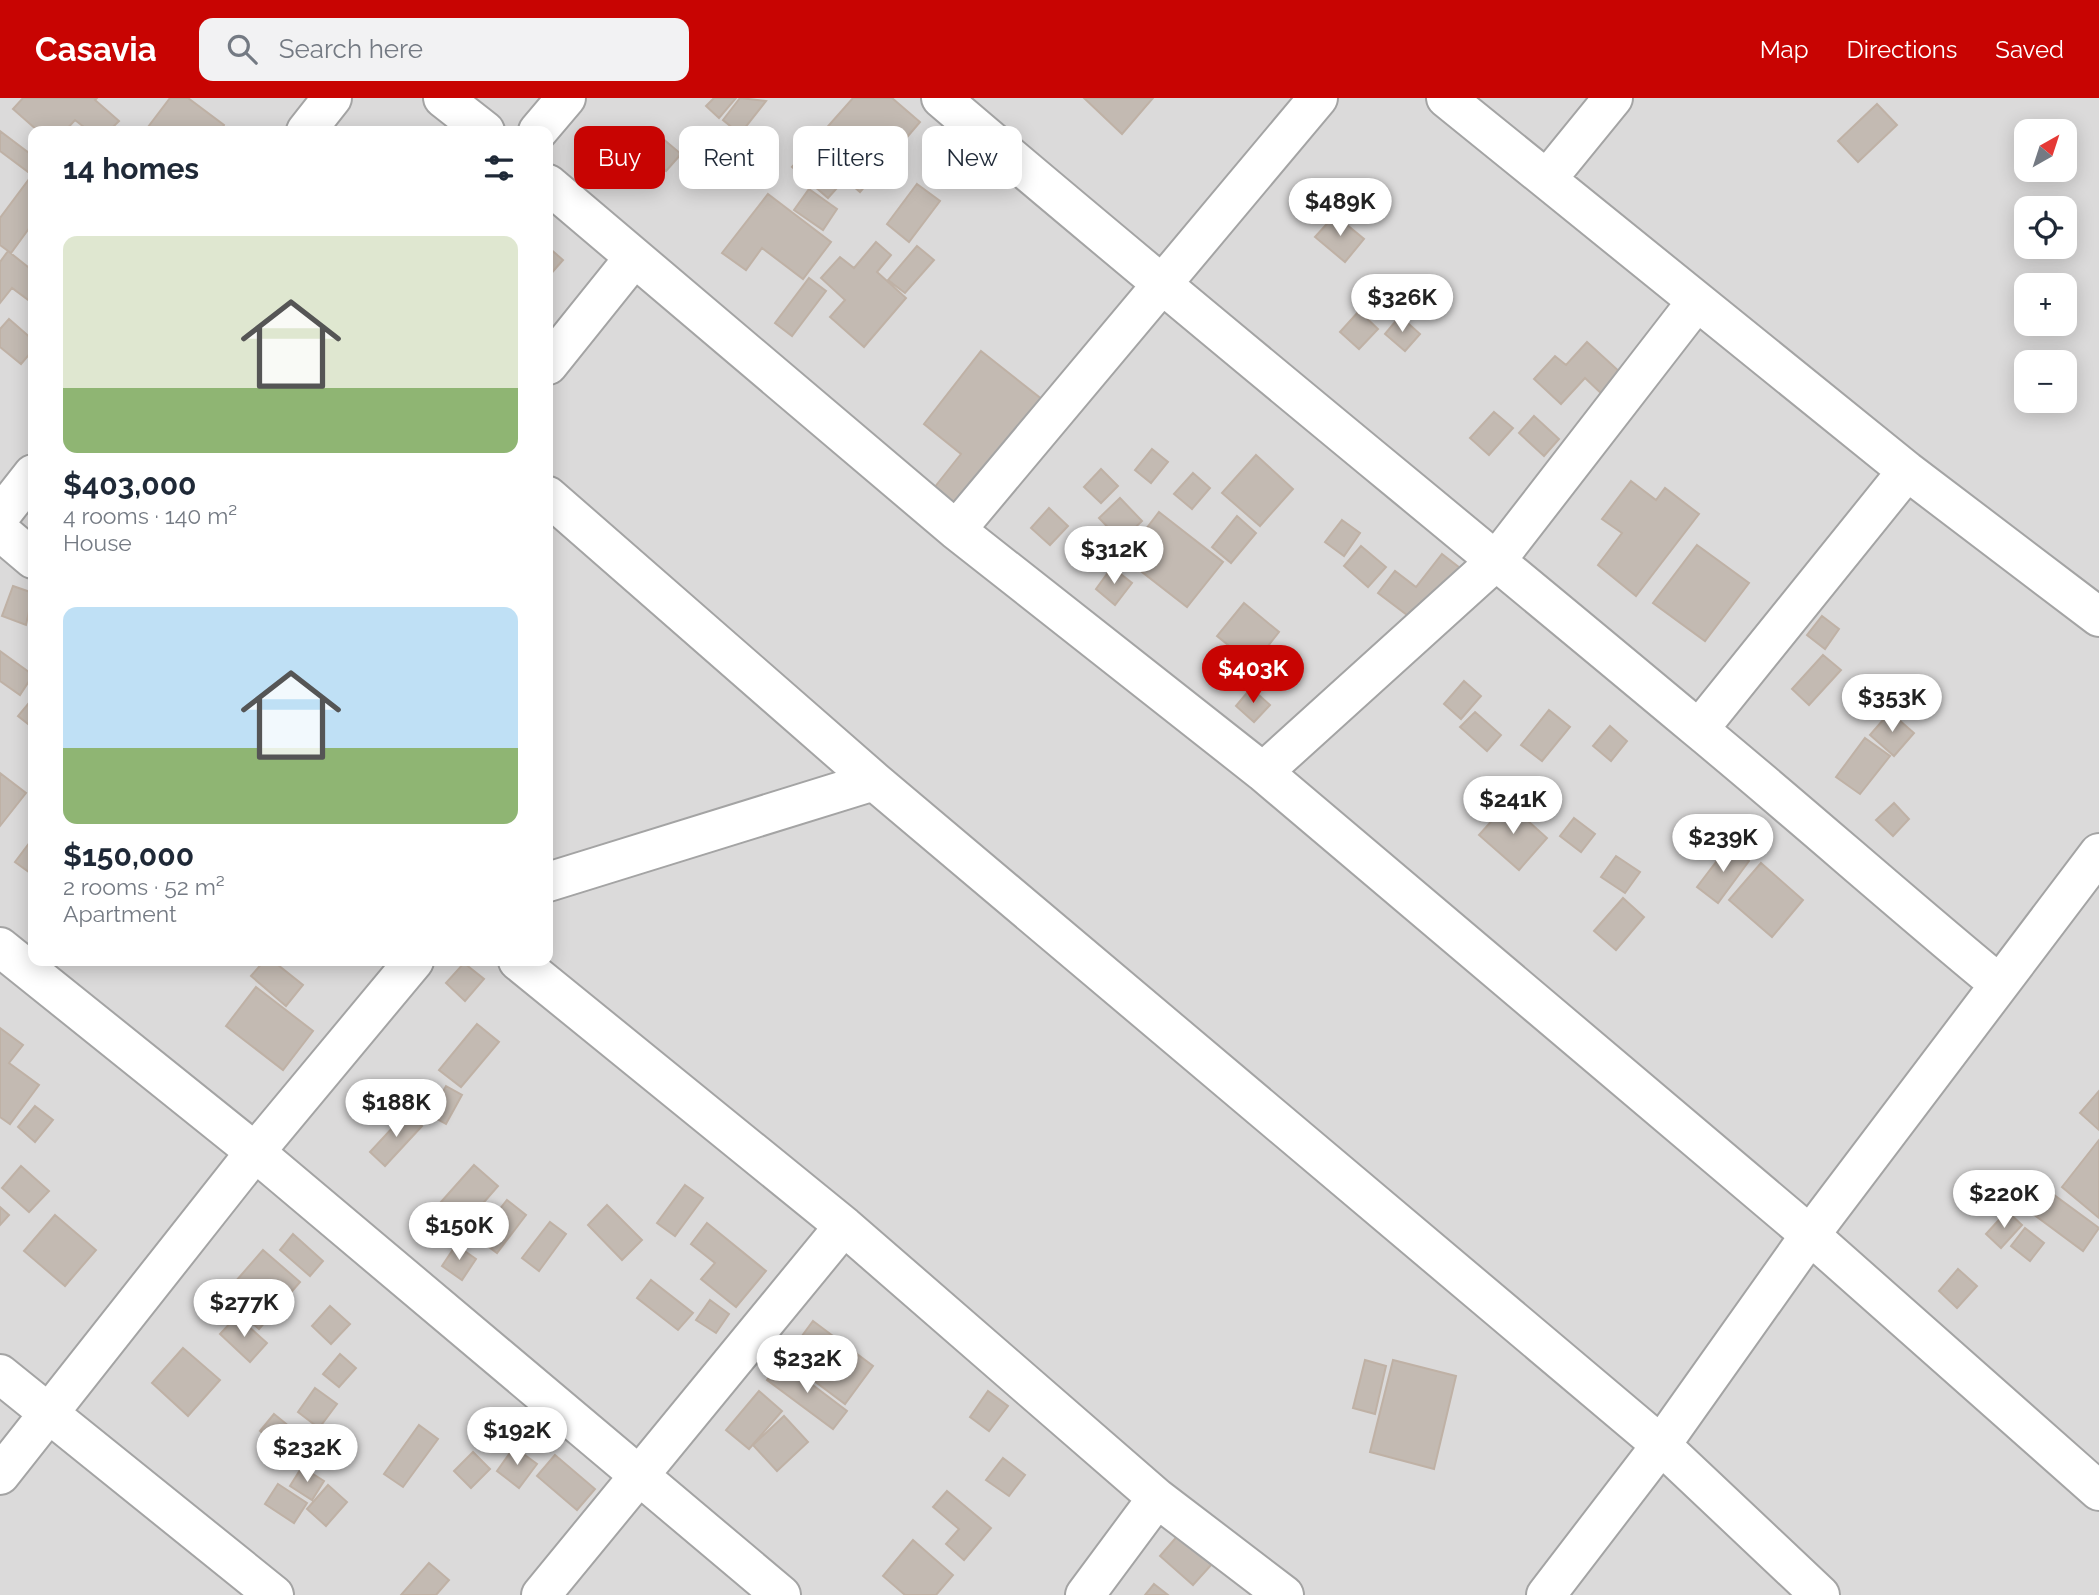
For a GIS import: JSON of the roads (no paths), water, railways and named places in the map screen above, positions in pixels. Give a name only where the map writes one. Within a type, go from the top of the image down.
[{"type":"street","points":[[310,126],[332,98]]},
{"type":"street","points":[[443,98],[479,126]]},
{"type":"street","points":[[542,126],[566,98]]},
{"type":"street","points":[[941,98],[1160,285],[1699,729],[1998,984]]},
{"type":"street","points":[[956,530],[1318,98]]},
{"type":"street","points":[[1446,98],[1907,471],[2099,617]]},
{"type":"street","points":[[1547,179],[1613,98]]},
{"type":"street","points":[[553,188],[633,259],[956,530],[1263,772],[1810,1235],[2099,1491]]},
{"type":"street","points":[[553,359],[633,259]]},
{"type":"street","points":[[1263,772],[1495,562],[1696,301]]},
{"type":"street","points":[[1699,729],[1907,471]]},
{"type":"street","points":[[0,516],[28,480]]},
{"type":"street","points":[[553,500],[874,781],[1661,1445],[1820,1595]]},
{"type":"street","points":[[0,531],[28,555]]},
{"type":"street","points":[[553,880],[874,781]]},
{"type":"street","points":[[1546,1595],[1661,1445],[1810,1235],[2099,853]]},
{"type":"street","points":[[0,947],[255,1152],[781,1595]]},
{"type":"street","points":[[0,1475],[255,1152],[410,966]]},
{"type":"street","points":[[524,966],[844,1226],[1157,1498],[1283,1595]]},
{"type":"street","points":[[541,1595],[844,1226]]},
{"type":"street","points":[[0,1374],[274,1595]]},
{"type":"street","points":[[1086,1595],[1157,1498]]}]
